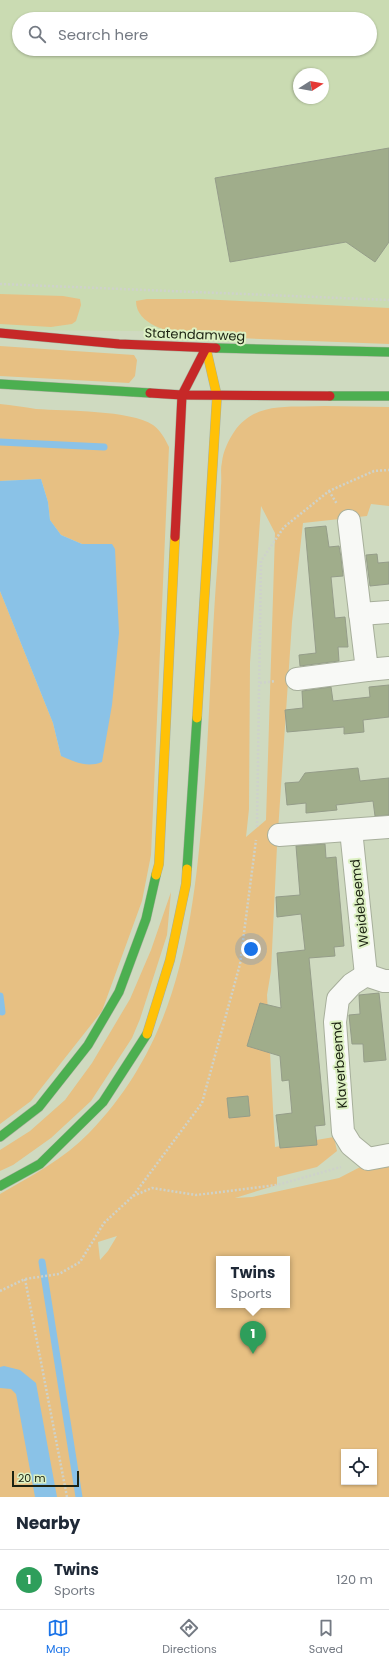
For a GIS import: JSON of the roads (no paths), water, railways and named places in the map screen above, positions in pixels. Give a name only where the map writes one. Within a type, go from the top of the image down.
[{"type":"main road","name":"Statendamweg","points":[[0,333],[119,344],[206,348],[389,352]]},
{"type":"main road","points":[[0,1137],[39,1107],[88,1046],[119,992],[146,919],[158,864],[182,395],[206,348]]},
{"type":"main road","points":[[0,1186],[40,1164],[103,1102],[147,1033],[170,960],[186,884],[217,396],[206,348]]},
{"type":"main road","points":[[0,384],[182,395],[389,396]]},
{"type":"street","points":[[349,521],[367,670]]},
{"type":"street","points":[[360,614],[389,612]]},
{"type":"street","points":[[297,679],[389,668]]},
{"type":"street","points":[[279,835],[389,827]]},
{"type":"street","name":"Weidebeemd","points":[[351,830],[366,975]]},
{"type":"street","points":[[366,975],[384,981],[389,981]]},
{"type":"street","name":"Klaverbeemd","points":[[366,975],[352,984],[338,999],[335,1022],[343,1132],[351,1145],[379,1157]]},
{"type":"water","points":[[41,479],[48,502],[50,520],[61,535],[82,544],[112,544],[115,549],[119,633],[112,705],[102,762],[97,764],[81,764],[61,756],[53,723],[0,591],[0,481]]},
{"type":"water","points":[[4,1366],[20,1370],[36,1383],[57,1497],[35,1497],[16,1394],[11,1389],[0,1388],[0,1367]]},
{"type":"waterway","points":[[0,442],[104,447]]},
{"type":"waterway","points":[[0,996],[2,1012]]},
{"type":"waterway","points":[[42,1262],[79,1497]]},
{"type":"place","name":"Twins","points":[[253,1354]]}]
